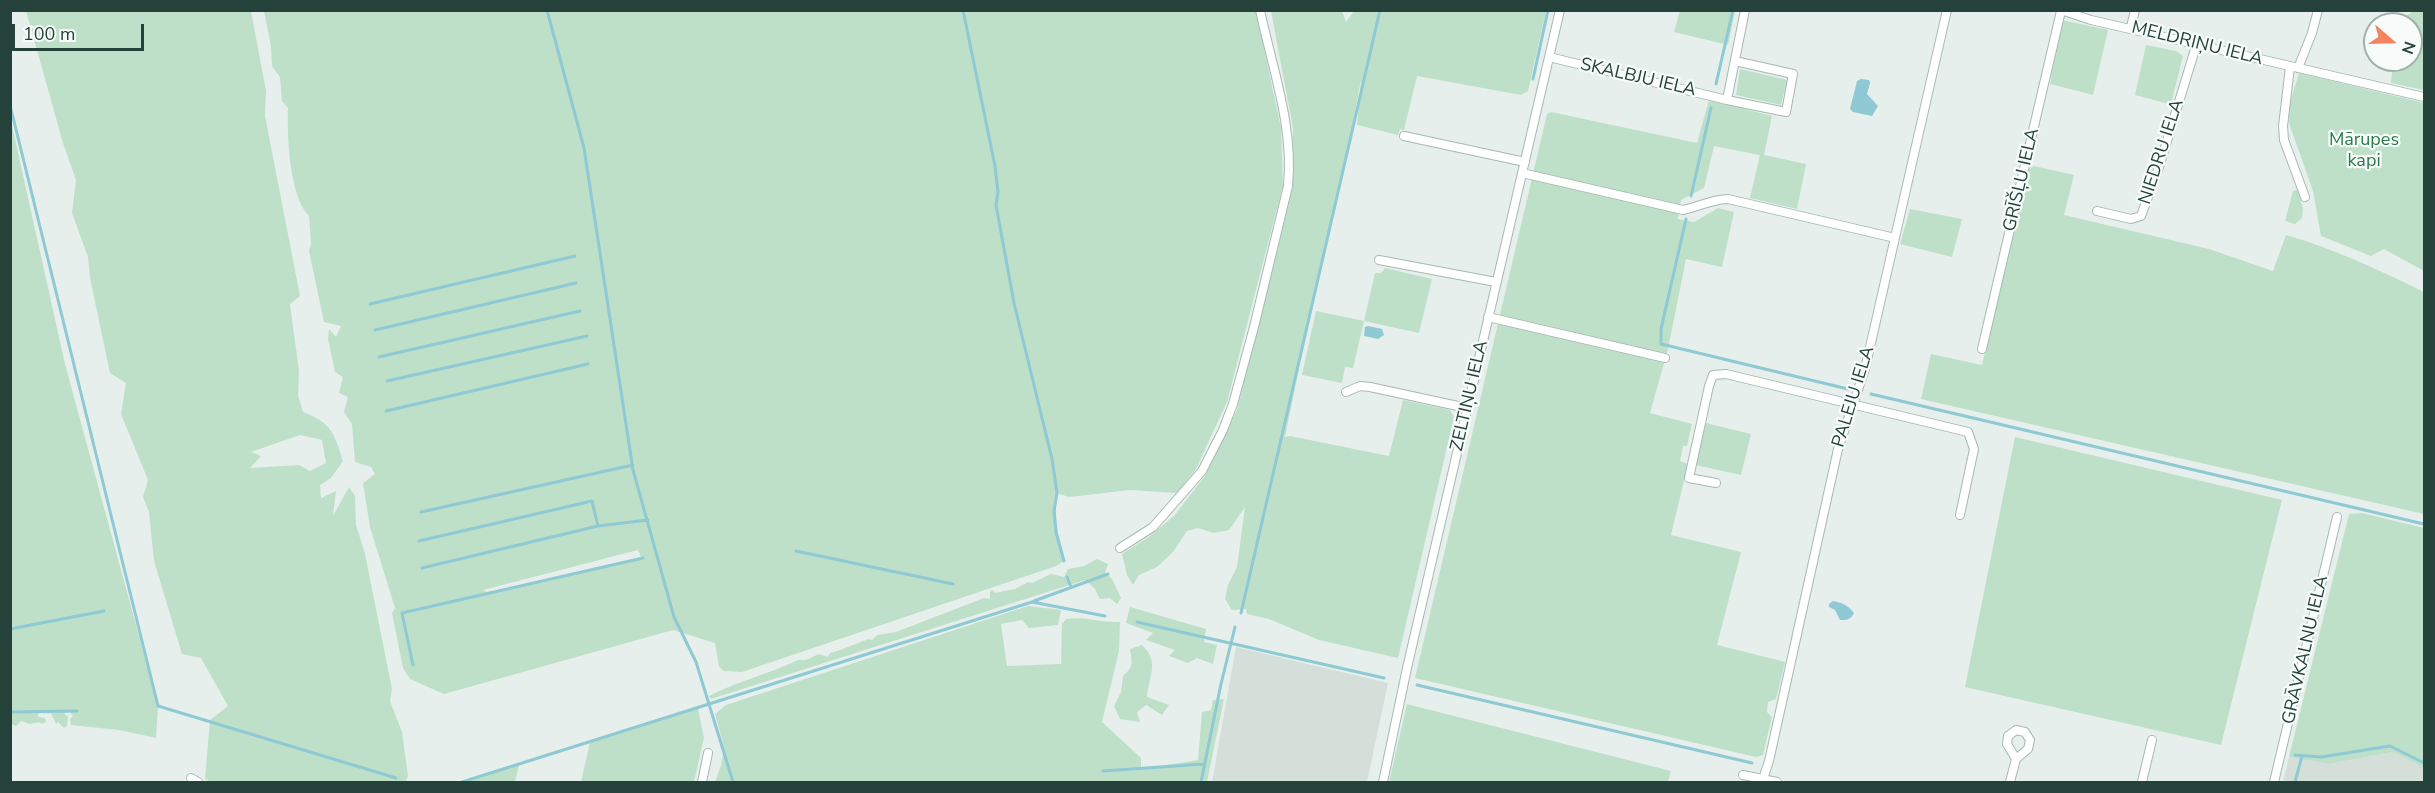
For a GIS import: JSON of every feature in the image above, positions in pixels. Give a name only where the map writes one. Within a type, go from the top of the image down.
[{"type":"street","points":[[1120,548],[1153,527],[1202,471],[1230,412],[1254,327],[1288,186],[1289,169],[1286,129],[1260,10]]},
{"type":"street","name":"ZELTIŅU IELA","points":[[1383,783],[1407,668],[1560,10]]},
{"type":"street","points":[[1727,100],[1745,10]]},
{"type":"street","name":"PALEJU IELA","points":[[1762,781],[1769,761],[1838,448],[1865,369],[1947,10]]},
{"type":"street","points":[[2131,27],[2135,10]]},
{"type":"street","points":[[2305,197],[2284,140],[2283,126],[2294,67],[2312,33],[2318,10]]},
{"type":"street","name":"MELDRIŅU IELA","points":[[2061,11],[2091,20],[2131,27],[2424,97]]},
{"type":"street","name":"GRĪŠĻU IELA","points":[[1982,350],[2061,11]]},
{"type":"street","name":"NIEDRU IELA","points":[[2097,211],[2131,219],[2141,216],[2159,167],[2197,43]]},
{"type":"street","name":"SKALBJU IELA","points":[[1549,57],[1786,112],[1793,74],[1735,61]]},
{"type":"street","points":[[1404,136],[1525,162]]},
{"type":"street","points":[[1522,173],[1683,210],[1720,199],[1728,199],[1895,238]]},
{"type":"street","points":[[1380,260],[1496,282]]},
{"type":"street","points":[[1488,317],[1665,358]]},
{"type":"street","points":[[1716,483],[1689,478],[1713,375],[1726,374],[1968,432],[1974,449],[1960,515]]},
{"type":"street","points":[[1346,392],[1360,386],[1370,387],[1467,408]]},
{"type":"street","name":"GRĀVKALNU IELA","points":[[2274,783],[2337,517]]},
{"type":"street","points":[[2142,783],[2152,740]]},
{"type":"street","points":[[702,783],[708,753]]},
{"type":"street","points":[[2010,783],[2016,759]]},
{"type":"street","points":[[1743,775],[1777,783]]},
{"type":"shaded area","points":[[1236,647],[1388,683],[1367,782],[1212,782]]},
{"type":"shaded area","points":[[2393,752],[2424,768],[2424,782],[2283,782],[2289,757],[2329,764]]},
{"type":"green space","points":[[1680,10],[1735,11],[1728,45],[1674,32]]},
{"type":"green space","points":[[26,11],[251,11],[266,91],[265,116],[300,296],[290,304],[299,371],[298,395],[303,412],[320,420],[330,430],[343,461],[331,478],[320,485],[321,498],[336,491],[333,516],[349,487],[355,496],[356,525],[365,554],[392,689],[390,701],[402,732],[408,776],[406,782],[211,782],[205,779],[210,720],[228,706],[201,658],[182,654],[154,561],[149,512],[143,497],[148,480],[121,414],[126,383],[110,373],[90,278],[88,257],[72,213],[76,180],[63,143]],"holes":[[[300,435],[322,440],[326,463],[310,471],[299,465],[250,468],[261,456],[251,452]]]},
{"type":"green space","points":[[264,11],[1256,11],[1281,128],[1283,185],[1227,402],[1196,469],[1177,493],[1130,490],[1069,497],[1057,493],[1057,527],[1064,561],[1056,566],[742,672],[724,671],[719,667],[715,643],[673,630],[444,694],[410,679],[403,668],[392,613],[395,608],[370,527],[363,483],[375,474],[371,467],[355,462],[352,424],[344,412],[348,397],[339,393],[343,377],[335,372],[328,339],[329,329],[336,337],[341,326],[324,322],[309,251],[311,244],[309,216],[302,207],[293,180],[289,149],[288,108],[282,101],[280,77],[272,66],[271,46]],"holes":[[[638,550],[642,559],[490,593],[483,590]]]},
{"type":"green space","points":[[1271,11],[1342,11],[1346,22],[1354,11],[1546,11],[1528,91],[1521,95],[1417,76],[1404,130],[1400,129],[1398,135],[1357,125],[1361,80],[1343,176],[1322,256],[1285,437],[1290,436],[1389,456],[1403,400],[1450,410],[1454,417],[1398,658],[1319,640],[1269,619],[1247,614],[1246,609],[1232,610],[1225,599],[1228,585],[1237,567],[1245,507],[1229,530],[1214,533],[1198,528],[1187,531],[1173,552],[1157,567],[1139,575],[1133,585],[1127,575],[1122,554],[1150,536],[1174,516],[1205,476],[1237,410],[1293,187],[1293,128]]},
{"type":"green space","points":[[2424,11],[2424,90],[2391,83],[2392,72],[2423,72],[2423,12],[2412,12]]},
{"type":"green space","points":[[2062,20],[2108,30],[2093,95],[2050,84]]},
{"type":"green space","points":[[2146,45],[2176,51],[2183,56],[2172,100],[2165,103],[2135,95]]},
{"type":"green space","points":[[1740,69],[1787,80],[1781,105],[1736,95]]},
{"type":"green space","name":"Mārupes kapi","points":[[2299,73],[2424,103],[2424,271],[2384,249],[2371,256],[2321,236],[2313,191],[2289,123],[2290,102]]},
{"type":"green space","points":[[1709,100],[1772,116],[1764,155],[1806,164],[1797,209],[1750,198],[1760,155],[1714,146],[1704,188],[1681,200],[1678,219],[1694,222],[1718,208],[1734,212],[1722,267],[1686,259],[1668,349],[1650,413],[1692,424],[1687,446],[1683,446],[1680,461],[1688,464],[1671,535],[1741,552],[1717,645],[1785,662],[1776,699],[1768,702],[1767,712],[1772,717],[1763,755],[1756,757],[1415,678],[1547,114],[1551,112],[1697,143]]},
{"type":"green space","points":[[11,121],[65,364],[158,706],[156,738],[119,730],[71,725],[70,719],[73,716],[70,712],[64,713],[68,717],[67,726],[64,728],[58,722],[56,724],[51,713],[43,711],[38,714],[38,717],[45,718],[46,722],[30,724],[21,721],[16,726],[11,724]]},
{"type":"green space","points":[[2034,166],[2074,175],[2064,215],[2209,249],[2273,271],[2286,235],[2339,253],[2424,292],[2424,514],[1921,399],[1931,354],[1982,365],[2028,170]]},
{"type":"green space","points":[[2298,189],[2303,209],[2302,218],[2295,224],[2285,221],[2293,191]]},
{"type":"green space","points":[[1910,209],[1962,219],[1952,257],[1900,244]]},
{"type":"green space","points":[[1385,268],[1432,279],[1419,333],[1364,321],[1375,273],[1381,273]]},
{"type":"green space","points":[[1316,311],[1364,321],[1353,368],[1345,367],[1342,383],[1302,375]]},
{"type":"green space","points":[[1706,423],[1751,434],[1741,475],[1696,465]]},
{"type":"green space","points":[[2015,437],[2282,500],[2221,745],[1965,687]]},
{"type":"green space","points":[[2362,513],[2424,528],[2424,768],[2393,752],[2329,764],[2289,757],[2349,514]]},
{"type":"green space","points":[[1097,559],[1108,564],[1105,572],[1112,579],[1121,598],[1117,604],[1110,598],[1100,599],[1095,589],[1085,580],[711,699],[709,696],[798,660],[806,660],[819,654],[828,657],[830,653],[868,639],[872,640],[877,635],[896,632],[984,598],[990,599],[990,591],[993,590],[995,593],[1015,589],[1051,574],[1064,577],[1068,569],[1084,566]]},
{"type":"green space","points":[[1028,606],[1061,610],[1058,625],[1029,628],[1022,620],[1001,624],[1007,666],[1061,664],[1062,624],[1066,619],[1120,622],[1119,651],[1102,722],[1141,758],[1141,769],[1198,760],[1202,712],[1211,710],[1213,700],[1224,699],[1207,782],[715,782],[724,747],[715,714],[726,705]]},
{"type":"green space","points":[[1130,607],[1206,629],[1204,642],[1217,645],[1213,664],[1197,658],[1188,663],[1169,656],[1175,650],[1146,640],[1153,633],[1126,623]]},
{"type":"green space","points":[[1142,645],[1151,657],[1152,663],[1147,697],[1169,705],[1162,715],[1146,705],[1137,712],[1140,722],[1120,719],[1114,706],[1121,692],[1123,676],[1131,664],[1130,649]]},
{"type":"green space","points":[[1407,704],[1671,771],[1668,782],[1389,782]]},
{"type":"green space","points":[[698,708],[704,738],[694,782],[581,782],[590,742]]},
{"type":"green space","points":[[519,765],[515,782],[462,782]]},
{"type":"water","points":[[1869,80],[1867,94],[1878,106],[1872,116],[1853,112],[1850,109],[1857,81]]},
{"type":"water","points":[[1365,327],[1382,329],[1384,335],[1378,339],[1364,336]]},
{"type":"water","points":[[1833,601],[1847,606],[1854,613],[1853,615],[1848,619],[1840,620],[1835,610],[1829,607]]},
{"type":"waterway","points":[[547,10],[584,148],[633,470],[674,617],[696,662],[733,782]]},
{"type":"waterway","points":[[963,10],[995,166],[998,192],[996,205],[1014,303],[1052,459],[1057,493],[1054,511],[1056,532],[1064,561]]},
{"type":"waterway","points":[[1241,613],[1380,10]]},
{"type":"waterway","points":[[1533,79],[1548,10]]},
{"type":"waterway","points":[[1716,84],[1733,10]]},
{"type":"waterway","points":[[10,105],[158,706],[396,778]]},
{"type":"waterway","points":[[1691,196],[1711,108]]},
{"type":"waterway","points":[[1686,219],[1661,329],[1661,344],[1848,389]]},
{"type":"waterway","points":[[370,304],[575,256]]},
{"type":"waterway","points":[[375,330],[576,283]]},
{"type":"waterway","points":[[379,357],[580,311]]},
{"type":"waterway","points":[[387,381],[587,336]]},
{"type":"waterway","points":[[386,411],[588,364]]},
{"type":"waterway","points":[[1871,394],[2424,524]]},
{"type":"waterway","points":[[421,512],[633,465]]},
{"type":"waterway","points":[[419,541],[592,501],[598,526]]},
{"type":"waterway","points":[[422,568],[598,526],[648,520]]},
{"type":"waterway","points":[[796,551],[953,584]]},
{"type":"waterway","points":[[413,665],[402,613],[643,558]]},
{"type":"waterway","points":[[1034,601],[1108,574]]},
{"type":"waterway","points":[[1067,577],[1071,587]]},
{"type":"waterway","points":[[462,782],[1032,602],[1105,616]]},
{"type":"waterway","points":[[10,629],[104,611]]},
{"type":"waterway","points":[[1137,622],[1384,678]]},
{"type":"waterway","points":[[1201,782],[1235,627]]},
{"type":"waterway","points":[[1417,685],[1752,763]]},
{"type":"waterway","points":[[10,712],[77,711]]},
{"type":"waterway","points":[[2295,755],[2321,757],[2390,746],[2424,763]]},
{"type":"waterway","points":[[2295,782],[2302,756]]},
{"type":"waterway","points":[[1103,771],[1204,764]]}]
